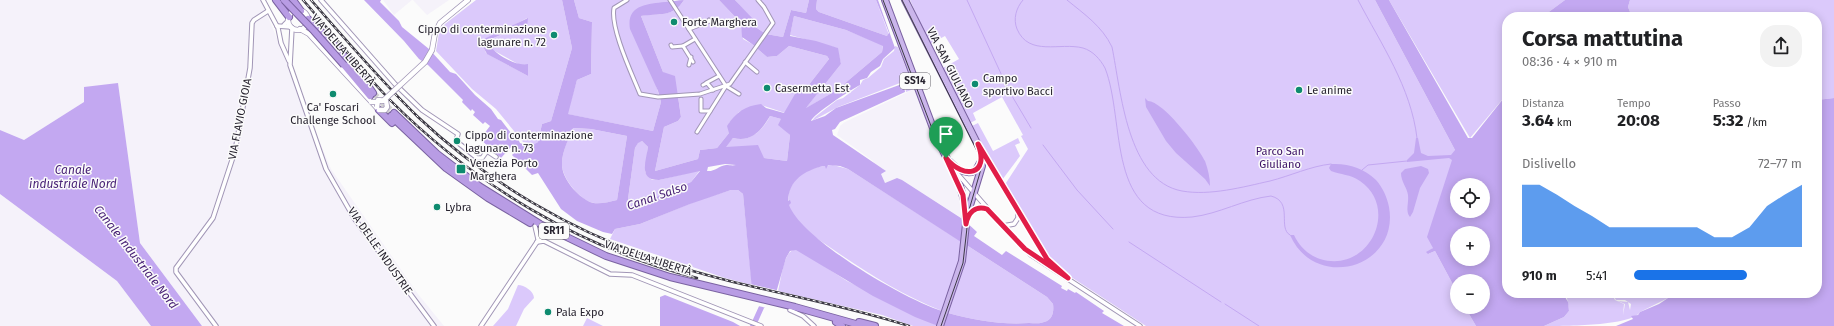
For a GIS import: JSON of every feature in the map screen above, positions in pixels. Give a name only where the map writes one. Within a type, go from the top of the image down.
[{"type":"highway","points":[[276,0],[288,19]]},
{"type":"highway","name":"VIA DELLA LIBERTÀ","points":[[284,0],[345,64]]},
{"type":"highway","name":"VIA DELLA LIBERTÀ","points":[[289,0],[318,29],[371,97]]},
{"type":"highway","points":[[293,0],[301,11]]},
{"type":"highway","points":[[307,22],[318,27],[337,48],[371,97]]},
{"type":"highway","points":[[378,109],[428,155],[446,168]]},
{"type":"highway","name":"VIA DELLA LIBERTÀ","points":[[743,297],[619,261],[540,224],[485,190],[450,164],[392,115],[446,168],[488,198],[551,234],[618,264],[666,280],[743,297],[784,306],[863,326]]},
{"type":"highway","points":[[784,306],[829,313],[875,326]]},
{"type":"highway","name":"VIA DELLA LIBERTÀ","points":[[784,306],[790,310],[848,326]]},
{"type":"highway","points":[[836,322],[842,326]]},
{"type":"main road","name":"VIA SAN GIULIANO","points":[[905,0],[978,144],[981,154],[982,166],[973,192],[967,221]]},
{"type":"main road","name":"VIA SAN GIULIANO","points":[[885,1],[932,126],[963,195],[967,221]]},
{"type":"main road","name":"SS14","points":[[947,160],[958,169],[970,172],[979,167],[981,154]]},
{"type":"main road","points":[[940,326],[962,261],[967,221]]},
{"type":"street","name":"VIA DELLE INDUSTRIE","points":[[263,0],[276,26],[326,169],[354,218],[434,326]]},
{"type":"street","points":[[321,0],[394,84],[422,110],[458,134],[456,141],[477,158],[482,158],[487,151],[496,157]]},
{"type":"street","points":[[377,102],[378,109],[386,109],[386,101],[389,96],[425,62],[432,50],[435,33],[440,23],[468,0]]},
{"type":"street","points":[[627,0],[614,8],[613,16],[616,29],[640,94],[658,97],[700,94],[730,84],[773,23],[764,7],[758,0]]},
{"type":"street","points":[[670,1],[726,86],[739,94]]},
{"type":"street","name":"VIA FLAVIO GIOIA","points":[[216,326],[176,272],[176,268],[213,218],[235,151],[250,68],[252,24],[254,20],[268,11]]},
{"type":"street","points":[[284,26],[292,12],[301,11],[306,14],[307,22],[293,35]]},
{"type":"street","points":[[288,19],[291,27]]},
{"type":"street","points":[[689,29],[710,21],[709,20]]},
{"type":"street","name":"VIA DELLA LIBERTÀ","points":[[307,22],[309,34]]},
{"type":"street","points":[[276,26],[291,27],[299,30]]},
{"type":"street","name":"VIA DELLE INDUSTRIE","points":[[289,61],[293,35],[291,27]]},
{"type":"street","name":"VIA DELLA LIBERTÀ","points":[[299,30],[309,34],[377,102],[386,101]]},
{"type":"street","points":[[671,45],[672,47],[683,46],[695,39]]},
{"type":"street","points":[[683,46],[693,62]]},
{"type":"street","points":[[689,65],[690,57]]},
{"type":"street","points":[[745,62],[757,72]]},
{"type":"street","points":[[713,90],[705,84],[719,76]]},
{"type":"street","points":[[697,132],[726,86]]},
{"type":"street","name":"VIA DELLA LIBERTÀ","points":[[371,97],[378,109]]},
{"type":"street","points":[[701,99],[701,111],[710,111]]},
{"type":"street","name":"VIA SAN GIULIANO","points":[[978,144],[1047,259],[1068,278]]},
{"type":"street","name":"VIA SAN GIULIANO","points":[[947,160],[1002,225],[1031,255],[1140,326]]},
{"type":"street","points":[[967,221],[971,212],[978,208],[984,208],[990,211]]},
{"type":"street","points":[[1002,225],[1007,226],[1014,224],[1018,218],[1018,211]]},
{"type":"street","points":[[535,226],[537,241]]},
{"type":"street","points":[[481,326],[537,241],[543,235],[551,234]]},
{"type":"street","points":[[537,241],[544,241],[610,274],[632,275],[761,326]]},
{"type":"street","points":[[790,310],[803,316],[814,326]]},
{"type":"shaded area","points":[[0,0],[261,0],[331,169],[418,294],[444,326],[202,326],[140,243],[118,83],[84,102],[24,140],[0,130]]},
{"type":"shaded area","points":[[383,0],[412,0],[394,15]]},
{"type":"shaded area","points":[[413,0],[449,0],[427,15]]},
{"type":"shaded area","points":[[914,89],[944,163],[960,193],[964,210],[963,219],[902,180],[897,178],[885,183],[873,161],[837,135],[840,126],[845,122]]},
{"type":"shaded area","points":[[0,194],[117,281],[151,326],[0,326]]},
{"type":"green space","points":[[476,0],[562,0],[572,48],[551,121],[542,124],[538,142],[535,145],[523,142],[496,109],[472,89],[436,51],[439,33],[445,24]],"holes":[[[527,18],[524,26],[491,39],[489,44],[491,49],[518,64],[523,65],[528,76],[486,53],[482,43]]]},
{"type":"green space","name":"Forte Marghera","points":[[574,0],[675,0],[634,11],[661,102],[653,131],[567,114],[577,80],[591,74],[592,22],[579,18]]},
{"type":"green space","name":"Forte Marghera","points":[[684,0],[719,0],[741,23],[743,39],[752,44],[767,57],[777,56],[789,46],[827,56],[829,59],[804,91],[799,91],[785,113],[761,105],[739,112],[729,123],[729,133],[717,148],[700,150],[698,159],[655,171],[664,127],[678,121],[681,117],[678,96],[663,72],[641,16],[665,14],[675,10]]},
{"type":"green space","name":"Forte Marghera","points":[[735,0],[809,0],[806,13],[791,10],[783,37],[766,34],[751,24],[752,19]]},
{"type":"green space","points":[[817,0],[876,0],[889,35],[887,36],[819,12],[816,9]]},
{"type":"green space","name":"Parco San Giuliano","points":[[910,0],[1375,0],[1455,150],[1433,248],[1428,254],[1435,251],[1450,279],[1450,314],[1469,314],[1476,326],[1146,326],[1065,273],[1047,254],[1004,186],[1028,149],[1021,136],[1023,135],[1002,97],[973,113],[976,120],[970,123],[943,68],[959,59],[945,36],[930,44]]},
{"type":"green space","points":[[1389,0],[1565,0],[1549,12],[1502,12],[1502,100],[1470,138]]},
{"type":"green space","points":[[1630,0],[1834,0],[1834,98],[1822,99],[1822,12],[1630,12],[1628,7]]},
{"type":"green space","points":[[794,16],[846,30],[883,45],[882,52],[837,90],[805,109],[841,64],[837,48],[790,35]]},
{"type":"green space","points":[[895,46],[898,47],[914,89],[906,92],[905,84],[900,83],[838,107],[812,121],[815,117],[837,100],[843,98],[860,85],[863,80],[868,78],[881,67],[884,59],[894,51]]},
{"type":"green space","points":[[770,116],[781,119],[782,127],[790,135],[787,161],[764,158],[725,147],[733,138],[745,139],[755,134],[764,126]]},
{"type":"green space","points":[[978,123],[993,151],[1018,138],[1020,143],[1015,145],[1020,156],[1002,180],[972,126]]},
{"type":"green space","points":[[572,128],[591,129],[627,136],[617,200],[600,203],[590,202],[580,196],[567,180],[562,168],[562,159]]},
{"type":"green space","points":[[642,141],[648,147],[645,172],[652,180],[659,180],[700,170],[691,182],[635,206],[631,205],[628,199],[635,148],[638,142]]},
{"type":"green space","points":[[833,165],[848,169],[962,242],[959,260],[942,311],[899,291],[871,275],[803,228],[794,218],[788,201],[793,183],[805,172],[822,166]]},
{"type":"green space","points":[[731,190],[738,190],[743,194],[752,285],[725,278],[610,239],[615,229],[640,224],[699,200]]},
{"type":"green space","points":[[968,246],[1047,297],[1053,304],[1053,312],[1051,317],[1042,323],[998,323],[948,313],[966,259]]},
{"type":"green space","points":[[793,250],[799,250],[847,281],[938,326],[913,326],[882,315],[778,291],[785,262],[790,252]]},
{"type":"green space","points":[[518,285],[528,289],[534,295],[534,298],[524,309],[516,326],[493,326],[508,309]]},
{"type":"green space","points":[[1567,298],[1614,298],[1615,300],[1624,304],[1623,315],[1625,304],[1618,301],[1628,302],[1625,300],[1616,300],[1615,298],[1668,298],[1640,312],[1634,317],[1611,323],[1544,326],[1564,317],[1569,311]]},
{"type":"green space","points":[[587,318],[603,326],[583,326]]},
{"type":"water","points":[[364,0],[381,0],[380,2],[399,21],[402,27],[429,49],[450,72],[456,74],[475,95],[491,109],[511,133],[516,135],[520,143],[530,147],[538,142],[542,124],[551,121],[572,48],[562,0],[574,0],[579,18],[592,22],[591,74],[577,80],[568,114],[653,131],[661,102],[658,91],[630,29],[631,15],[639,7],[645,5],[684,0],[675,10],[665,14],[641,16],[663,72],[675,76],[681,117],[678,121],[664,127],[655,171],[698,159],[700,150],[717,148],[729,133],[727,126],[730,121],[741,110],[750,106],[761,104],[766,108],[784,113],[795,94],[799,91],[804,91],[829,59],[827,56],[789,46],[777,56],[767,57],[742,37],[741,23],[719,0],[735,0],[753,19],[751,24],[766,34],[783,37],[791,10],[806,13],[809,0],[817,0],[816,9],[819,12],[887,36],[889,33],[876,0],[878,0],[895,48],[883,59],[880,66],[871,72],[867,78],[860,80],[860,85],[825,108],[811,121],[825,116],[836,108],[902,84],[905,92],[840,122],[835,129],[832,130],[833,135],[886,171],[881,174],[885,183],[897,178],[902,180],[964,220],[977,232],[974,236],[1002,255],[1006,251],[1062,286],[1061,288],[1067,291],[1068,289],[1075,293],[1076,292],[1104,311],[1102,313],[1124,326],[938,326],[915,317],[873,296],[796,250],[790,251],[786,258],[774,300],[764,308],[756,326],[750,326],[760,304],[752,290],[743,194],[738,190],[731,190],[690,204],[640,224],[615,229],[612,234],[603,232],[577,221],[561,209],[538,173],[532,175],[512,155],[517,150],[511,147],[501,158],[480,139],[490,126],[485,122],[483,124],[473,115],[475,112],[472,109],[471,111],[462,102],[463,100],[428,65],[419,59],[404,41]],"holes":[[[794,16],[846,30],[883,46],[882,52],[837,90],[806,108],[841,64],[838,48],[816,41],[790,36]],[[770,116],[781,119],[778,125],[790,135],[787,161],[764,158],[758,145],[726,147],[733,138],[745,139],[751,137],[763,126]],[[573,128],[591,129],[627,136],[617,200],[593,203],[575,191],[564,175],[562,169],[564,150]],[[642,141],[648,147],[645,169],[648,177],[652,179],[659,180],[700,171],[691,182],[635,206],[631,205],[628,199],[635,148],[638,143]],[[725,164],[736,165],[721,166],[712,171],[707,171],[708,167]],[[828,165],[840,166],[848,169],[961,242],[959,260],[942,311],[905,295],[857,267],[813,235],[798,219],[789,205],[791,203],[790,200],[788,201],[791,187],[804,174],[816,168],[825,166],[826,169]],[[968,246],[1047,297],[1053,304],[1053,312],[1051,317],[1042,323],[998,323],[948,313],[966,259]]]},
{"type":"water","points":[[1375,0],[1389,0],[1468,138],[1472,138],[1502,100],[1502,298],[1566,298],[1568,302],[1569,311],[1564,317],[1544,326],[1476,326],[1469,314],[1490,314],[1490,274],[1450,274],[1450,279],[1435,251],[1428,254],[1426,252],[1433,248],[1427,237],[1452,160],[1449,158],[1407,162],[1407,160],[1414,153],[1416,138],[1418,138],[1421,153],[1428,156],[1451,155],[1455,150]]},
{"type":"water","points":[[1565,0],[1630,0],[1628,7],[1630,12],[1549,12]]},
{"type":"water","points":[[528,18],[527,27],[520,27],[491,39],[489,44],[496,52],[506,59],[518,64],[528,64],[528,76],[487,54],[481,43],[484,39]]},
{"type":"water","name":"Canale industriale Nord","points":[[118,83],[140,243],[202,326],[151,326],[117,281],[0,194],[0,130],[24,140],[84,102],[84,87]]},
{"type":"water","points":[[1145,98],[1148,101],[1155,103],[1171,117],[1196,146],[1205,161],[1209,174],[1210,186],[1205,179],[1176,153],[1166,141],[1146,107]]},
{"type":"water","points":[[1834,98],[1834,326],[1616,326],[1633,319],[1631,316],[1638,315],[1640,312],[1659,304],[1668,298],[1822,298],[1822,99]]},
{"type":"water","points":[[1331,164],[1350,165],[1366,172],[1376,180],[1383,189],[1389,207],[1389,228],[1382,245],[1369,258],[1353,265],[1335,267],[1318,263],[1302,253],[1290,235],[1294,235],[1298,243],[1308,253],[1320,259],[1337,261],[1353,257],[1365,248],[1373,236],[1378,222],[1378,207],[1372,193],[1360,181],[1331,171],[1329,168]]},
{"type":"water","points":[[1421,166],[1428,169],[1429,173],[1420,188],[1413,212],[1410,217],[1407,210],[1408,195],[1401,173],[1405,169]]},
{"type":"water","points":[[665,295],[740,326],[660,326],[660,297]]},
{"type":"pier","points":[[750,284],[780,291],[776,302],[767,308],[758,306],[758,303],[751,293]]},
{"type":"waterway","points":[[967,0],[1009,91],[1031,128]]},
{"type":"waterway","points":[[1023,0],[1017,10],[1015,18],[1017,29],[1022,38],[1037,46],[1074,47],[1087,49],[1093,53],[1105,68],[1111,90],[1124,165],[1132,187],[1145,205],[1164,215],[1192,217],[1212,213],[1251,200],[1271,196],[1278,199],[1282,204],[1284,209],[1286,232],[1290,235]]},
{"type":"waterway","points":[[1067,0],[1098,27],[1112,47],[1119,87],[1130,132],[1138,153],[1149,170],[1164,184],[1182,191],[1215,192],[1270,181],[1331,164]]},
{"type":"waterway","points":[[1358,0],[1394,66],[1402,84],[1414,119],[1417,138]]},
{"type":"waterway","points":[[1043,145],[1077,190],[1113,229]]},
{"type":"waterway","points":[[1362,170],[1368,165],[1407,161]]},
{"type":"waterway","points":[[1129,242],[1221,302]]},
{"type":"waterway","points":[[1225,304],[1259,326]]},
{"type":"tunnel","points":[[373,93],[394,113]]},
{"type":"tunnel","points":[[374,100],[391,116]]},
{"type":"tram line","points":[[883,0],[936,139],[962,193],[966,212]]},
{"type":"tram line","points":[[902,0],[982,161],[969,210],[963,263],[941,326]]},
{"type":"railway","points":[[303,0],[356,63],[390,100],[423,131],[457,159],[494,186],[532,210],[571,231],[654,265],[697,278]]},
{"type":"railway","points":[[311,0],[390,89],[445,141],[502,184],[565,221],[630,250],[664,262],[725,280],[848,309],[909,326]]},
{"type":"place","name":"Forte Marghera","points":[[674,22]]},
{"type":"place","name":"Cippo di conterminazione lagunare n. 72","points":[[554,35]]},
{"type":"place","name":"Campo sportivo Bacci","points":[[975,84]]},
{"type":"place","name":"Casermetta Est","points":[[767,88]]},
{"type":"place","name":"Le anime","points":[[1299,90]]},
{"type":"place","name":"Ca' Foscari Challenge School","points":[[333,94]]},
{"type":"place","name":"Cippo di conterminazione lagunare n. 73","points":[[457,141]]},
{"type":"place","name":"Venezia Porto Marghera","points":[[461,169]]},
{"type":"place","name":"Lybra","points":[[437,207]]},
{"type":"place","name":"Pala Expo","points":[[548,312]]},
{"type":"route","points":[[978,144],[1047,259],[1054,267],[1068,278],[1031,255],[987,209],[979,208],[972,211],[968,216],[966,224],[965,201],[946,158],[960,170],[966,172],[974,171],[978,169],[981,159],[981,151],[978,144]]},
{"type":"water label","name":"Canal Salso","points":[[657,196]]},
{"type":"water label","name":"Canale Industriale Nord","points":[[136,257]]}]
